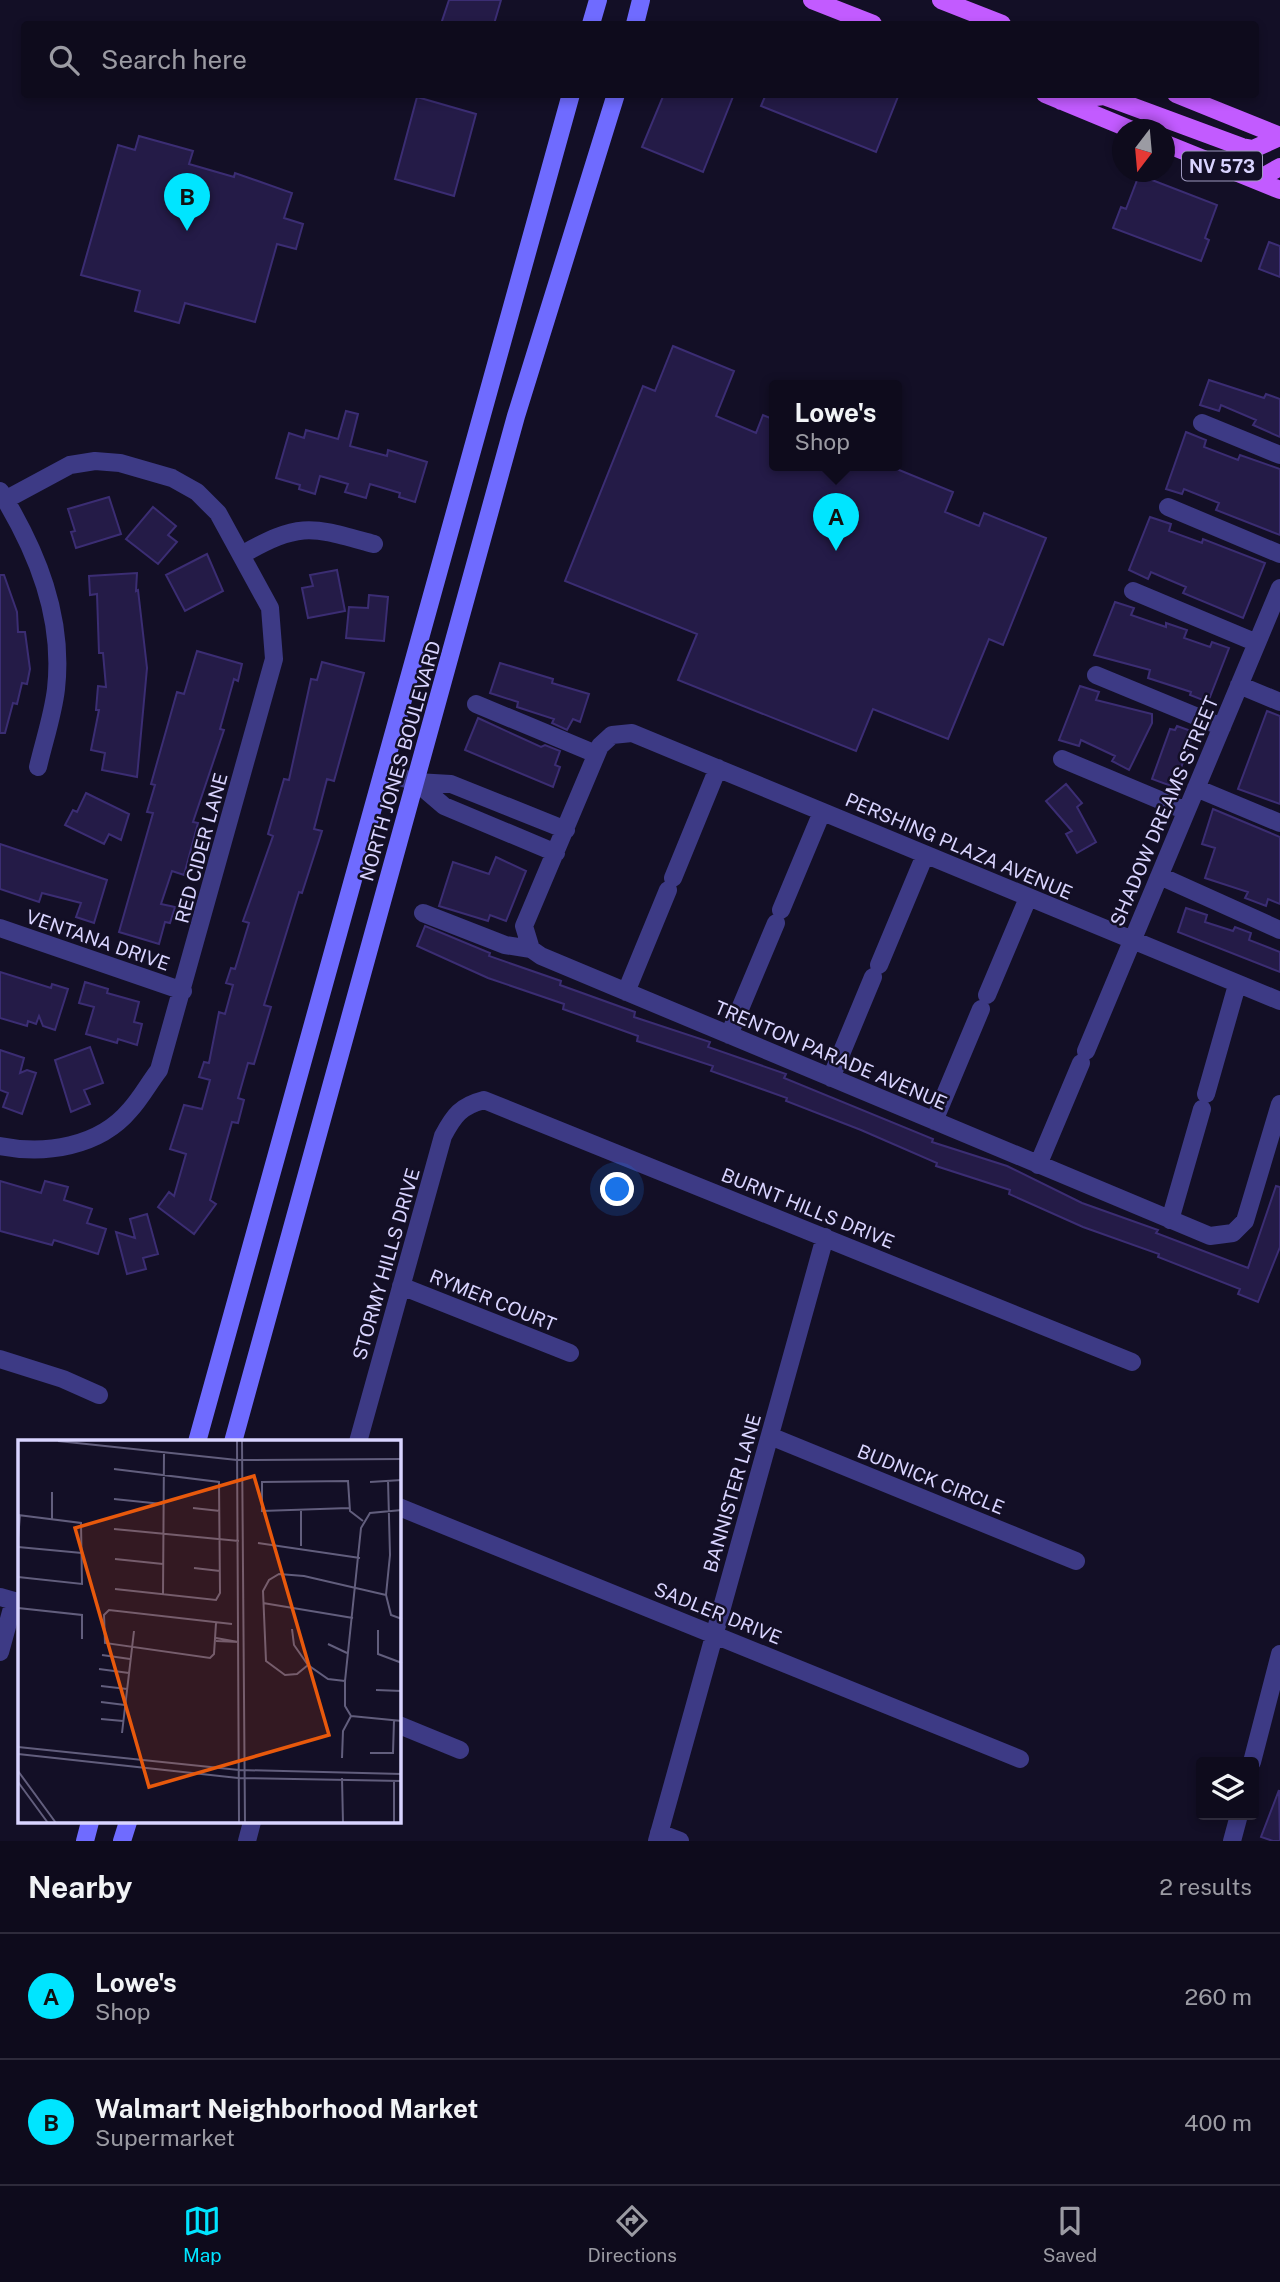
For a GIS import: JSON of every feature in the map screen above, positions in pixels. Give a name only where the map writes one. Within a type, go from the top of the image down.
[{"type":"main road","points":[[592,21],[598,0]]},
{"type":"main road","points":[[636,21],[641,0]]},
{"type":"main road","points":[[812,0],[865,21]]},
{"type":"main road","points":[[941,0],[994,21]]},
{"type":"main road","name":"NORTH JONES BOULEVARD","points":[[199,1440],[570,98]]},
{"type":"main road","name":"NORTH JONES BOULEVARD","points":[[234,1440],[516,416],[615,98]]},
{"type":"main road","points":[[1053,98],[1112,122]]},
{"type":"main road","points":[[1109,98],[1242,148],[1253,149],[1280,137]]},
{"type":"main road","name":"NV 573","points":[[1186,98],[1280,137]]},
{"type":"main road","name":"NV 573","points":[[1175,147],[1280,190]]},
{"type":"main road","points":[[1257,180],[1280,167]]},
{"type":"main road","points":[[484,406],[516,416]]},
{"type":"main road","points":[[85,1841],[89,1824]]},
{"type":"main road","points":[[122,1841],[127,1824]]},
{"type":"street","points":[[1202,423],[1280,455]]},
{"type":"street","name":"RED CIDER LANE","points":[[0,1146],[24,1151],[73,1145],[101,1135],[129,1112],[159,1070],[274,659],[270,608],[243,554],[218,513],[197,492],[172,478],[120,463],[95,461],[70,465],[3,495]]},
{"type":"street","points":[[3,495],[41,568],[50,597],[58,660],[56,691],[38,767]]},
{"type":"street","points":[[1168,507],[1280,554]]},
{"type":"street","points":[[243,554],[278,534],[302,529],[323,530],[374,544]]},
{"type":"street","name":"SHADOW DREAMS STREET","points":[[1038,1165],[1280,588]]},
{"type":"street","points":[[1133,591],[1257,643]]},
{"type":"street","points":[[1096,674],[1222,727]]},
{"type":"street","points":[[1239,685],[1280,702]]},
{"type":"street","points":[[476,704],[596,754],[524,926],[531,949]]},
{"type":"street","name":"PERSHING PLAZA AVENUE","points":[[596,754],[605,740],[621,733],[643,736],[1132,942],[1280,1001]]},
{"type":"street","points":[[1062,759],[1186,811]]},
{"type":"street","points":[[625,992],[718,768]]},
{"type":"street","points":[[383,772],[416,782],[451,784],[566,830]]},
{"type":"street","points":[[416,782],[444,806],[556,853]]},
{"type":"street","points":[[1196,788],[1280,823]]},
{"type":"street","points":[[729,1035],[822,812]]},
{"type":"street","points":[[831,1078],[925,855]]},
{"type":"street","points":[[1160,876],[1280,930]]},
{"type":"street","points":[[934,1121],[1028,898]]},
{"type":"street","name":"TRENTON PARADE AVENUE","points":[[424,913],[505,945],[531,949],[541,956],[625,992],[1210,1236],[1222,1236],[1239,1228],[1250,1212],[1280,1104]]},
{"type":"street","name":"VENTANA DRIVE","points":[[0,928],[183,991]]},
{"type":"street","points":[[1170,1220],[1237,985]]},
{"type":"street","name":"BURNT HILLS DRIVE","points":[[467,1105],[484,1100],[1132,1362]]},
{"type":"street","name":"STORMY HILLS DRIVE","points":[[359,1440],[443,1136],[454,1114],[467,1105]]},
{"type":"street","name":"BANNISTER LANE","points":[[658,1837],[825,1237]]},
{"type":"street","name":"RYMER COURT","points":[[401,1286],[570,1353]]},
{"type":"street","points":[[0,1359],[63,1379],[99,1395]]},
{"type":"street","name":"BUDNICK CIRCLE","points":[[770,1436],[1076,1561]]},
{"type":"street","name":"SADLER DRIVE","points":[[401,1508],[1020,1759]]},
{"type":"street","points":[[0,1651],[7,1599]]},
{"type":"street","points":[[1253,1757],[1279,1659]]},
{"type":"street","points":[[401,1726],[460,1750]]},
{"type":"street","points":[[1233,1841],[1238,1820]]},
{"type":"street","points":[[247,1841],[251,1824]]},
{"type":"street","points":[[658,1837],[680,1841]]},
{"type":"building","points":[[449,0],[501,0],[495,21],[442,21]]},
{"type":"building","points":[[417,98],[476,114],[454,196],[395,179]]},
{"type":"building","points":[[662,98],[732,98],[703,172],[642,147]]},
{"type":"building","points":[[764,98],[897,98],[876,152],[761,106]]},
{"type":"building","points":[[139,136],[193,151],[189,164],[234,177],[235,173],[292,193],[284,218],[303,224],[296,249],[277,244],[255,322],[185,303],[179,323],[135,311],[140,291],[81,275],[118,145],[135,150]]},
{"type":"building","points":[[1136,182],[1157,182],[1217,205],[1205,238],[1209,240],[1201,261],[1113,228],[1121,207],[1126,209]]},
{"type":"building","points":[[1269,242],[1280,246],[1280,277],[1259,269]]},
{"type":"building","points":[[673,346],[734,371],[716,416],[756,433],[763,415],[769,418],[769,471],[902,471],[953,492],[945,512],[979,526],[984,513],[1046,538],[1003,645],[989,639],[948,739],[873,709],[856,751],[678,680],[697,634],[565,581],[643,386],[655,391]]},
{"type":"building","points":[[1209,380],[1264,398],[1266,394],[1280,399],[1280,437],[1253,425],[1256,420],[1221,405],[1219,411],[1200,405]]},
{"type":"building","points":[[346,411],[358,414],[350,446],[387,456],[388,450],[427,462],[415,502],[399,497],[400,493],[370,484],[366,498],[345,492],[348,484],[320,476],[315,494],[299,489],[300,485],[276,478],[289,433],[304,438],[306,430],[338,439]]},
{"type":"building","points":[[1186,432],[1206,440],[1204,447],[1238,460],[1240,455],[1280,469],[1280,535],[1216,510],[1219,503],[1184,489],[1182,494],[1166,489]]},
{"type":"building","points":[[109,497],[121,534],[76,548],[71,532],[75,531],[68,509]]},
{"type":"building","points":[[153,507],[176,526],[168,535],[177,542],[158,564],[126,539]]},
{"type":"building","points":[[1150,517],[1171,524],[1169,531],[1202,543],[1203,539],[1265,563],[1243,618],[1183,593],[1186,587],[1151,572],[1148,579],[1129,570]]},
{"type":"building","points":[[207,554],[223,591],[185,611],[166,575]]},
{"type":"building","points":[[337,570],[345,611],[308,618],[302,588],[313,586],[310,575]]},
{"type":"building","points":[[137,573],[136,591],[138,590],[147,668],[137,777],[102,770],[105,753],[91,750],[99,710],[96,710],[98,686],[106,687],[103,653],[99,653],[97,594],[90,595],[89,576]]},
{"type":"building","points":[[0,575],[4,575],[17,612],[18,632],[25,632],[30,669],[27,684],[22,683],[17,704],[13,703],[5,733],[0,733]]},
{"type":"building","points":[[369,595],[388,597],[384,641],[346,638],[349,607],[368,608]]},
{"type":"building","points":[[1115,602],[1134,608],[1131,615],[1166,627],[1166,623],[1187,630],[1184,638],[1210,647],[1212,642],[1229,648],[1208,702],[1190,695],[1191,692],[1148,678],[1150,670],[1094,655]]},
{"type":"building","points":[[197,651],[242,664],[238,681],[234,679],[220,729],[224,730],[193,822],[198,823],[184,875],[172,871],[161,904],[175,907],[170,923],[165,922],[159,944],[119,932],[153,813],[147,812],[155,785],[151,784],[177,692],[184,694]]},
{"type":"building","points":[[322,662],[364,673],[334,781],[327,779],[314,829],[322,831],[302,893],[299,892],[264,1005],[271,1007],[254,1064],[248,1063],[238,1098],[244,1100],[238,1123],[232,1122],[210,1200],[216,1204],[194,1234],[158,1207],[169,1192],[174,1196],[186,1154],[170,1149],[184,1105],[202,1109],[210,1080],[199,1077],[204,1062],[209,1063],[219,1012],[225,1014],[233,985],[226,983],[231,968],[235,969],[249,923],[243,921],[273,836],[268,834],[284,779],[289,780],[311,679],[317,680]]},
{"type":"building","points":[[500,663],[553,679],[552,683],[589,694],[580,722],[573,719],[567,730],[552,723],[554,719],[517,707],[518,702],[490,693]]},
{"type":"building","points":[[1080,686],[1099,692],[1096,700],[1152,714],[1152,723],[1129,770],[1112,761],[1115,756],[1081,740],[1079,746],[1059,740]]},
{"type":"building","points":[[1267,711],[1280,716],[1280,804],[1238,789]]},
{"type":"building","points":[[478,718],[541,747],[545,745],[560,751],[555,765],[560,767],[553,787],[465,750]]},
{"type":"building","points":[[1177,726],[1194,732],[1174,787],[1152,779],[1170,729],[1175,730]]},
{"type":"building","points":[[1066,784],[1082,803],[1077,807],[1096,842],[1077,853],[1066,834],[1072,831],[1046,801]]},
{"type":"building","points":[[86,793],[129,814],[121,840],[109,834],[104,844],[65,825],[73,810],[77,812]]},
{"type":"building","points":[[1213,809],[1280,837],[1280,904],[1268,899],[1266,906],[1245,898],[1248,892],[1205,878],[1215,848],[1202,844]]},
{"type":"building","points":[[0,844],[107,880],[94,923],[76,917],[81,903],[42,893],[39,902],[0,889]]},
{"type":"building","points":[[496,857],[526,871],[506,921],[490,915],[488,921],[439,906],[453,862],[489,874]]},
{"type":"building","points":[[1186,908],[1207,915],[1205,922],[1233,931],[1235,927],[1251,933],[1249,940],[1280,952],[1280,972],[1178,932]]},
{"type":"building","points":[[425,926],[490,953],[489,956],[561,981],[560,985],[635,1012],[634,1017],[710,1042],[708,1047],[786,1074],[784,1078],[933,1139],[932,1142],[1007,1166],[1082,1203],[1158,1230],[1156,1233],[1248,1268],[1276,1186],[1280,1187],[1280,1247],[1258,1302],[1238,1294],[1240,1289],[1158,1257],[1159,1254],[1083,1227],[1009,1194],[1010,1190],[936,1166],[937,1163],[861,1130],[786,1101],[787,1098],[711,1071],[713,1066],[637,1041],[638,1036],[563,1009],[564,1004],[488,978],[417,946]]},
{"type":"building","points":[[0,972],[51,988],[52,984],[68,989],[55,1030],[43,1026],[39,1016],[36,1024],[28,1021],[27,1026],[0,1018]]},
{"type":"building","points":[[85,982],[108,989],[107,993],[139,1002],[134,1022],[142,1024],[137,1045],[118,1039],[117,1043],[86,1034],[94,1007],[79,1003]]},
{"type":"building","points":[[90,1047],[103,1083],[84,1090],[90,1104],[71,1112],[55,1060]]},
{"type":"building","points":[[0,1050],[24,1058],[20,1073],[27,1070],[36,1073],[22,1114],[3,1107],[8,1093],[0,1090]]},
{"type":"building","points":[[0,1181],[41,1193],[45,1181],[68,1187],[64,1200],[92,1209],[87,1223],[106,1229],[98,1254],[54,1240],[52,1245],[0,1231]]},
{"type":"building","points":[[147,1214],[158,1254],[143,1258],[146,1269],[127,1274],[116,1232],[135,1238],[130,1219]]},
{"type":"building","points":[[1279,1790],[1280,1841],[1273,1841],[1261,1837]]},
{"type":"place","name":"Walmart Neighborhood Market","points":[[187,231]]},
{"type":"place","name":"Lowe's","points":[[836,551]]}]
